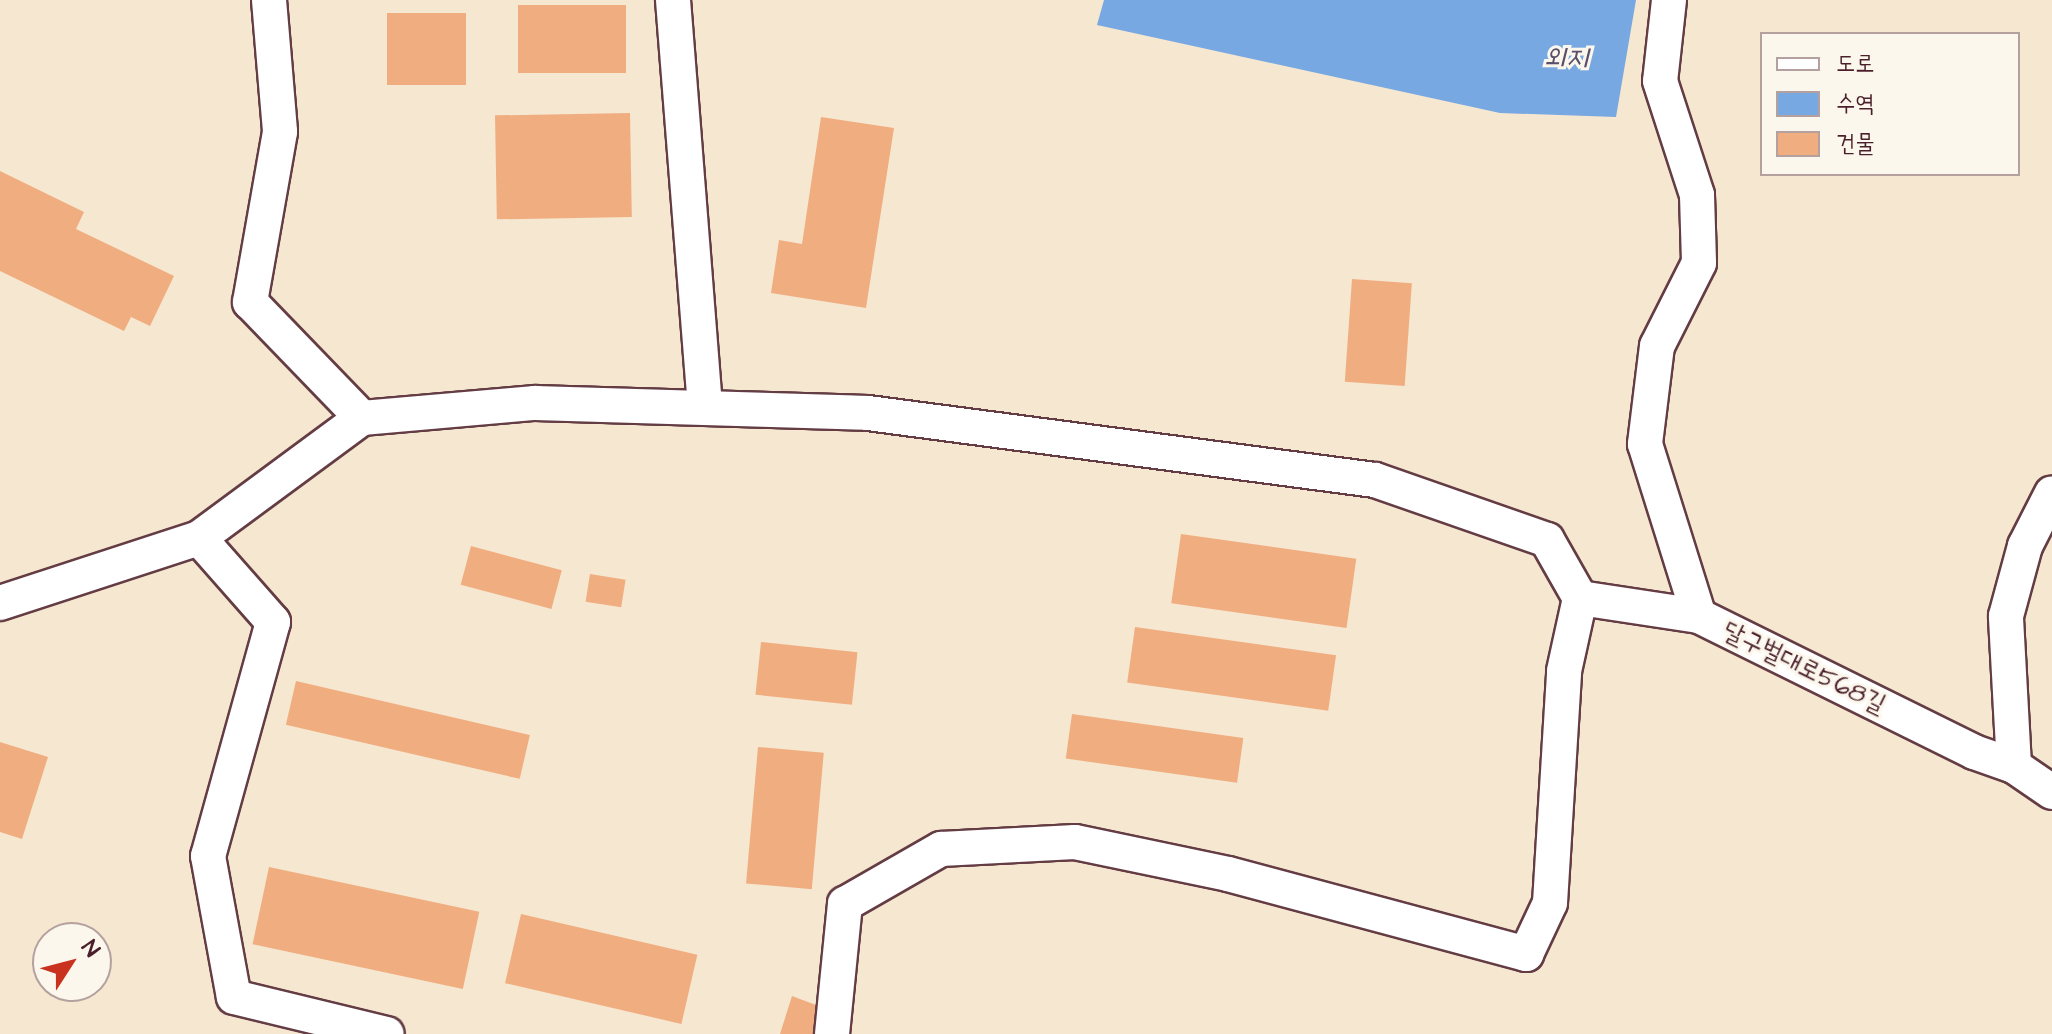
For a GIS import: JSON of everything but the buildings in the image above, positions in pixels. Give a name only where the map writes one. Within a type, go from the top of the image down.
[{"type":"street","points":[[673,0],[705,408]]},
{"type":"street","name":"달구벌대로568길","points":[[1669,0],[1660,81],[1697,195],[1699,263],[1657,346],[1645,444],[1699,616],[1974,752],[2014,766],[2052,792]]},
{"type":"street","points":[[266,1],[280,132],[250,302],[362,418]]},
{"type":"street","points":[[0,603],[199,538],[362,418],[535,403],[868,413],[1375,480],[1547,540],[1580,598],[1564,671],[1550,903],[1526,954],[1228,874],[1075,842],[941,849],[845,904],[832,1034]]},
{"type":"street","points":[[2014,766],[2006,616],[2025,546],[2052,493]]},
{"type":"street","points":[[199,538],[273,622],[208,856],[234,997],[387,1034]]},
{"type":"street","points":[[1580,598],[1699,616]]},
{"type":"water","name":"외지","points":[[1104,0],[1636,0],[1616,117],[1500,113],[1097,25]]}]
